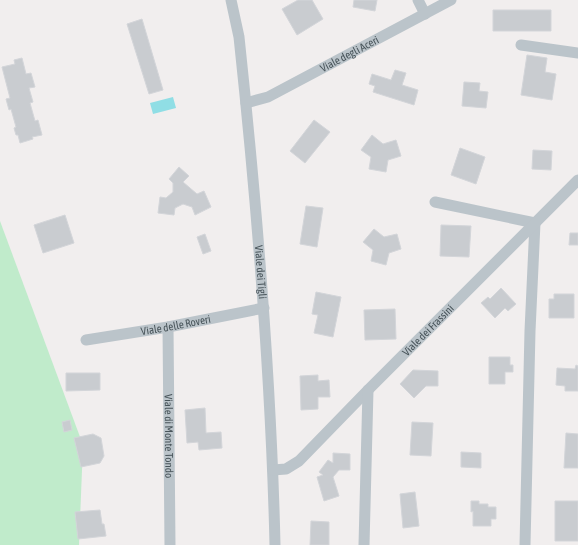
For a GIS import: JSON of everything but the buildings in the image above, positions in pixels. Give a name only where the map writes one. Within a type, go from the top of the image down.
[{"type":"street","name":"Viale dei Tigli","points":[[230,0],[239,37],[264,308],[273,470],[275,545]]},
{"type":"street","points":[[418,0],[425,14]]},
{"type":"street","name":"Viale degli Aceri","points":[[246,103],[268,97],[451,0]]},
{"type":"street","points":[[521,45],[578,53]]},
{"type":"street","name":"Viale dei Frassini","points":[[273,470],[286,469],[296,464],[578,180]]},
{"type":"street","points":[[435,202],[535,223],[530,331],[525,545]]},
{"type":"street","name":"Viale delle Roveri","points":[[86,340],[168,327],[264,308]]},
{"type":"street","name":"Viale di Monte Tondo","points":[[168,327],[170,545]]},
{"type":"street","points":[[364,545],[368,390]]},
{"type":"green space","points":[[0,221],[83,445],[79,545],[0,545]]},
{"type":"water","points":[[173,97],[176,108],[153,114],[150,103]]}]
